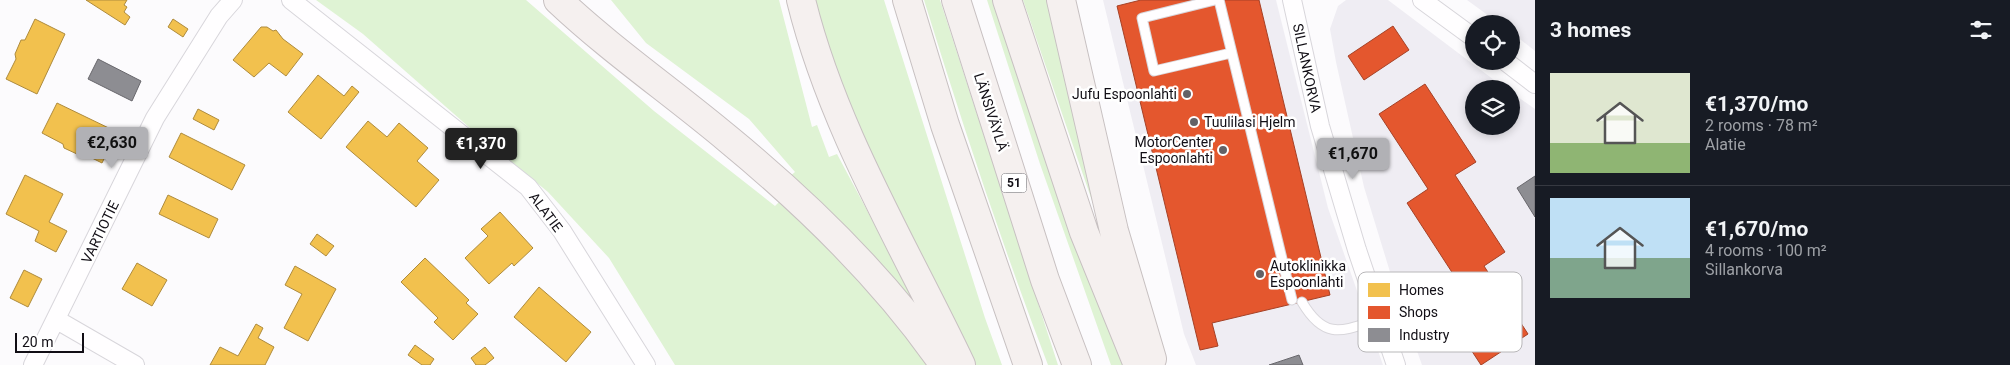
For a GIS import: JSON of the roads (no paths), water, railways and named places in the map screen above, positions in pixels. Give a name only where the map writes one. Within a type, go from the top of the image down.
[{"type":"highway","points":[[558,0],[786,189],[858,262],[923,334],[944,365]]},
{"type":"highway","points":[[800,0],[820,68],[848,136],[961,365]]},
{"type":"highway","points":[[907,0],[945,125],[1028,365]]},
{"type":"highway","name":"LÄNSIVÄYLÄ","points":[[956,0],[1045,280],[1077,365]]},
{"type":"highway","points":[[1007,0],[1084,232],[1138,365]]},
{"type":"highway","points":[[1061,0],[1114,231],[1154,365]]},
{"type":"street","name":"VARTIOTIE","points":[[33,365],[57,320],[155,118],[219,16],[233,0]]},
{"type":"street","name":"ALATIE","points":[[291,0],[528,187],[562,231],[646,365]]},
{"type":"street","name":"SILLANKORVA","points":[[1292,0],[1320,126],[1365,272]]},
{"type":"street","points":[[1422,0],[1465,31]]},
{"type":"street","points":[[1517,70],[1535,84]]},
{"type":"street","points":[[57,320],[136,365]]},
{"type":"street","name":"SILLANKORVA","points":[[1391,352],[1396,365]]},
{"type":"lane","points":[[1215,0],[1142,18],[1154,71],[1232,53]]},
{"type":"lane","points":[[1219,0],[1292,300]]},
{"type":"lane","points":[[1302,302],[1312,318],[1321,327],[1334,330],[1358,324]]},
{"type":"place","name":"Jufu Espoonlahti","points":[[1187,94]]},
{"type":"place","name":"Tuulilasi Hjelm","points":[[1194,122]]},
{"type":"place","name":"MotorCenter Espoonlahti","points":[[1223,150]]},
{"type":"place","name":"Autoklinikka Espoonlahti","points":[[1260,274]]}]
